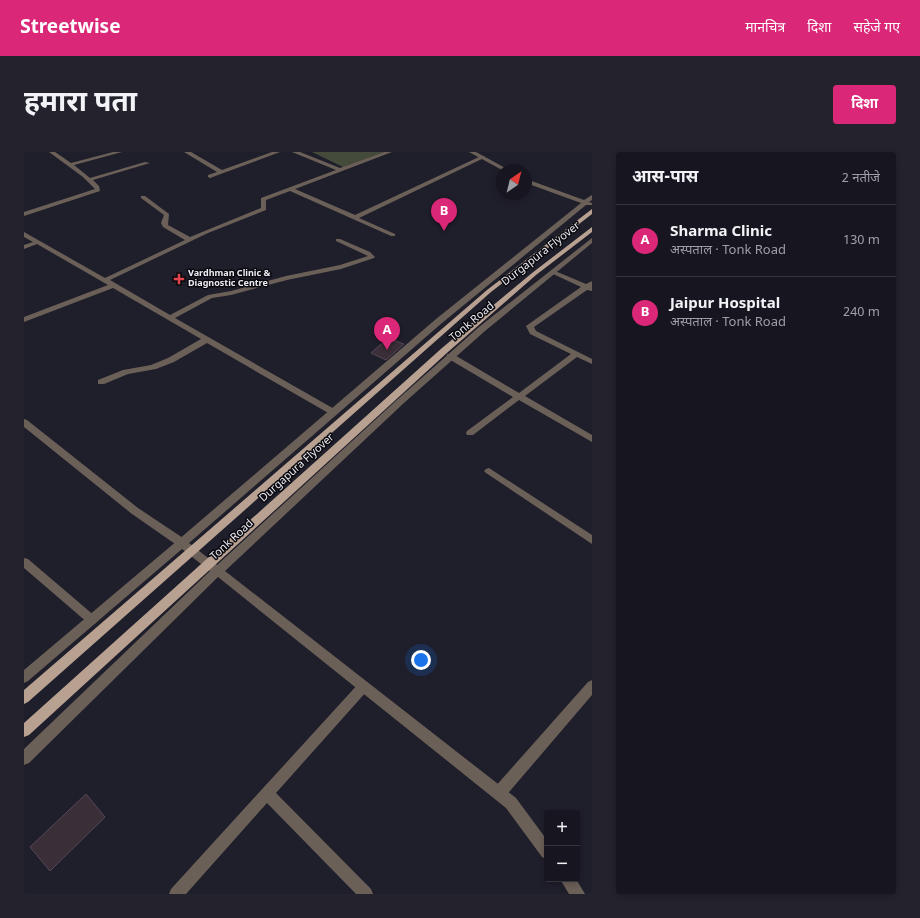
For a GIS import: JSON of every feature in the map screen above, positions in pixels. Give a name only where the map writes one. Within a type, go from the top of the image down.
[{"type":"main road","name":"Durgapura Flyover","points":[[24,698],[489,291],[592,211]]},
{"type":"main road","name":"Durgapura Flyover","points":[[24,731],[445,350],[523,283],[592,229]]},
{"type":"street","points":[[24,214],[98,190],[97,186],[52,152]]},
{"type":"street","points":[[70,165],[119,152]]},
{"type":"street","points":[[187,152],[222,172]]},
{"type":"street","points":[[210,176],[277,152]]},
{"type":"street","points":[[295,152],[340,170]]},
{"type":"street","points":[[105,280],[190,240],[264,209],[263,199],[389,152]]},
{"type":"street","points":[[472,152],[496,164]]},
{"type":"street","points":[[354,218],[483,157]]},
{"type":"street","points":[[89,180],[147,163]]},
{"type":"street","points":[[532,184],[550,191],[590,202]]},
{"type":"street","points":[[291,189],[393,235]]},
{"type":"street","points":[[142,197],[167,214],[164,223],[165,226],[190,240]]},
{"type":"street","name":"Tonk Road","points":[[24,677],[439,321],[590,202]]},
{"type":"street","points":[[24,234],[333,412]]},
{"type":"street","points":[[170,318],[210,296],[232,293],[286,278],[341,267],[372,257],[368,253],[338,240]]},
{"type":"street","points":[[24,247],[37,242]]},
{"type":"street","name":"Tonk Road","points":[[24,758],[217,571],[450,356],[591,242]]},
{"type":"street","points":[[553,272],[590,287]]},
{"type":"street","points":[[24,320],[114,285]]},
{"type":"street","points":[[590,287],[530,326],[533,332],[592,362]]},
{"type":"street","points":[[101,382],[126,372],[153,367],[171,360],[206,340]]},
{"type":"street","points":[[470,433],[576,354]]},
{"type":"street","points":[[450,356],[592,439]]},
{"type":"street","points":[[24,422],[135,511],[182,543],[499,793],[511,803],[544,848]]},
{"type":"street","points":[[489,471],[592,540]]},
{"type":"street","points":[[24,562],[92,620]]},
{"type":"street","points":[[499,793],[592,686]]},
{"type":"street","points":[[176,894],[364,687]]},
{"type":"street","points":[[267,793],[366,894]]},
{"type":"street","points":[[569,882],[578,894]]},
{"type":"green space","points":[[312,152],[384,152],[343,167]]},
{"type":"building","points":[[388,338],[404,344],[386,360],[371,353]]},
{"type":"building","points":[[86,794],[105,817],[50,871],[30,847]]},
{"type":"place","name":"Jaipur Hospital","points":[[444,231]]},
{"type":"place","name":"Vardhman Clinic & Diagnostic Centre","points":[[179,279]]},
{"type":"place","name":"Sharma Clinic","points":[[387,350]]}]
